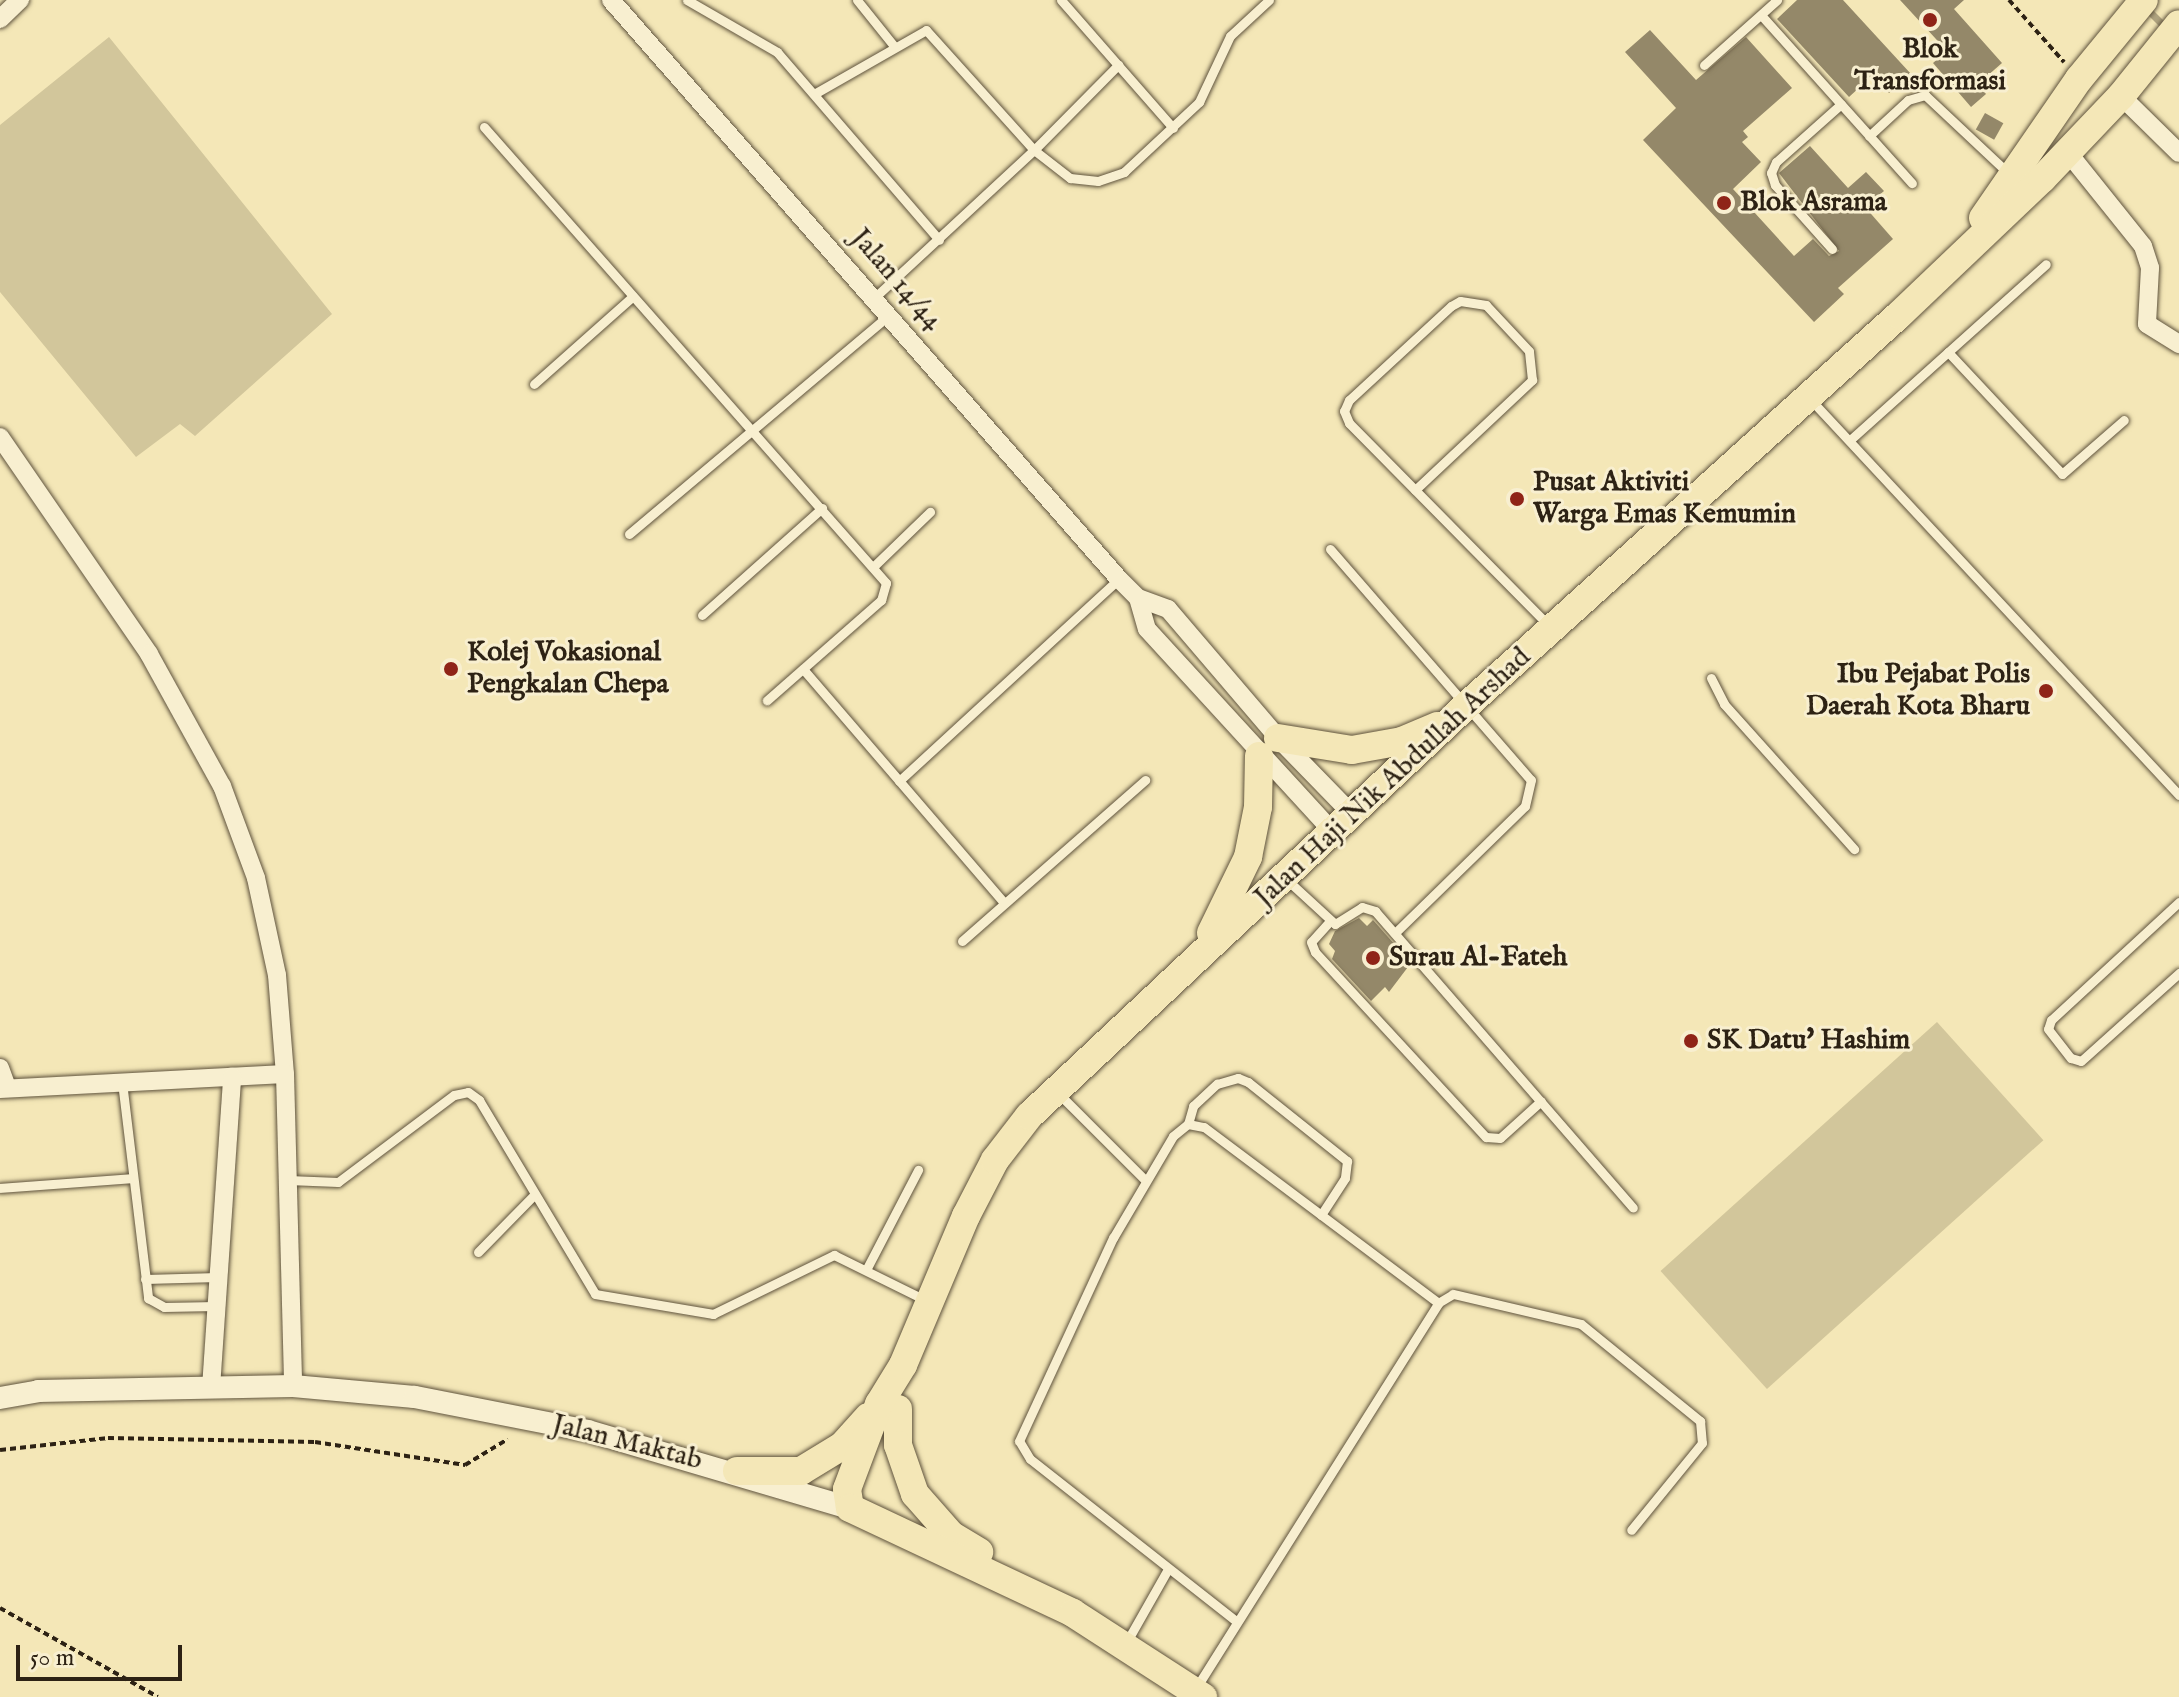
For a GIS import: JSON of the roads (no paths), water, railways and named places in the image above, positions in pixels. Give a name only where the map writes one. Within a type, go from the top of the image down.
[{"type":"main road","name":"Jalan Haji Nik Abdullah Arshad","points":[[1963,249],[2079,79],[2144,0]]},
{"type":"main road","name":"Jalan Haji Nik Abdullah Arshad","points":[[850,1508],[847,1489],[888,1407],[930,1302],[995,1160],[1055,1090],[1467,705],[1554,631],[1809,397],[2126,90],[2179,24]]},
{"type":"main road","points":[[1168,986],[1216,927],[1239,881],[1254,832],[1269,747],[1377,747],[1425,732],[1467,705]]},
{"type":"main road","points":[[737,1471],[778,1474],[822,1462],[888,1407],[904,1470],[930,1514],[951,1535],[1073,1613]]},
{"type":"main road","name":"Jalan Maktab","points":[[850,1508],[1073,1613],[1199,1694]]},
{"type":"street","points":[[0,19],[20,0]]},
{"type":"street","name":"Jalan 14/44","points":[[611,0],[1119,579],[1138,598],[1168,609],[1269,747],[1343,824]]},
{"type":"street","points":[[2126,90],[2179,153]]},
{"type":"street","points":[[2066,150],[2143,246],[2150,268],[2147,324],[2179,344]]},
{"type":"street","points":[[0,437],[149,654],[222,786],[256,878],[277,975],[285,1074],[293,1386]]},
{"type":"street","name":"Jalan 14/44","points":[[1138,598],[1147,629],[1343,824]]},
{"type":"street","points":[[0,1068],[3,1088],[285,1074]]},
{"type":"street","points":[[211,1388],[232,1077]]},
{"type":"street","name":"Jalan Maktab","points":[[0,1398],[38,1391],[293,1386],[415,1397],[537,1421],[737,1471],[850,1508]]},
{"type":"lane","points":[[687,0],[777,52],[939,240]]},
{"type":"lane","points":[[857,0],[894,46]]},
{"type":"lane","points":[[1061,0],[1173,128]]},
{"type":"lane","points":[[814,94],[915,33],[932,32],[1034,150],[1058,173],[1098,181],[1124,172],[1173,128],[1203,96],[1230,36],[1269,0]]},
{"type":"lane","points":[[1704,65],[1777,0]]},
{"type":"lane","points":[[1761,15],[1912,183]]},
{"type":"lane","points":[[874,298],[1034,150],[1118,65]]},
{"type":"lane","points":[[1869,136],[1908,100],[1925,95],[2010,176]]},
{"type":"lane","points":[[1832,249],[1775,185],[1771,173],[1776,162],[1841,104]]},
{"type":"lane","points":[[484,127],[886,583],[885,596],[767,700]]},
{"type":"lane","points":[[1850,440],[2046,264]]},
{"type":"lane","points":[[534,384],[633,296]]},
{"type":"lane","points":[[1415,490],[1532,380],[1529,351],[1486,305],[1456,302],[1345,405],[1349,423],[1415,490],[1554,631]]},
{"type":"lane","points":[[629,534],[750,427],[889,315]]},
{"type":"lane","points":[[1948,352],[2062,474],[2124,420]]},
{"type":"lane","points":[[1809,397],[2179,795]]},
{"type":"lane","points":[[702,615],[822,508]]},
{"type":"lane","points":[[874,566],[930,512]]},
{"type":"lane","points":[[1330,549],[1528,774],[1530,797],[1395,933]]},
{"type":"lane","points":[[899,781],[1119,579]]},
{"type":"lane","points":[[803,669],[1004,903]]},
{"type":"lane","points":[[1711,678],[1724,704],[1854,849]]},
{"type":"lane","points":[[962,941],[1145,780]]},
{"type":"lane","points":[[1285,878],[1330,921],[1339,924],[1356,910],[1369,907],[1395,933],[1633,1208]]},
{"type":"lane","points":[[2179,902],[2051,1020],[2048,1029],[2071,1058],[2086,1059],[2179,973]]},
{"type":"lane","points":[[1330,921],[1311,942],[1315,952],[1486,1137],[1500,1138],[1541,1101]]},
{"type":"lane","points":[[1236,1621],[1030,1459],[1019,1441],[1113,1238],[1173,1136],[1188,1124],[1193,1106],[1217,1084],[1238,1078],[1248,1082],[1347,1161],[1345,1178],[1321,1215]]},
{"type":"lane","points":[[122,1082],[148,1298],[158,1306],[216,1306]]},
{"type":"lane","points":[[1055,1090],[1146,1181]]},
{"type":"lane","points":[[288,1180],[338,1182],[454,1095],[468,1092],[479,1100],[587,1287],[599,1295],[713,1314],[829,1255],[930,1302]]},
{"type":"lane","points":[[1188,1124],[1204,1127],[1438,1303]]},
{"type":"lane","points":[[866,1270],[918,1170]]},
{"type":"lane","points":[[0,1188],[133,1178]]},
{"type":"lane","points":[[478,1252],[534,1195]]},
{"type":"lane","points":[[145,1279],[218,1277]]},
{"type":"lane","points":[[1199,1694],[1236,1621],[1438,1303],[1453,1294],[1466,1294],[1581,1324],[1700,1421],[1702,1443],[1631,1530]]},
{"type":"lane","points":[[1125,1645],[1168,1569]]},
{"type":"waterway","points":[[2145,7],[2167,29]]},
{"type":"place","name":"Blok Transformasi","points":[[1930,20]]},
{"type":"place","name":"Blok Asrama","points":[[1724,203]]},
{"type":"place","name":"Pusat Aktiviti Warga Emas Kemumin","points":[[1517,499]]},
{"type":"place","name":"Kolej Vokasional Pengkalan Chepa","points":[[451,669]]},
{"type":"place","name":"Ibu Pejabat Polis Daerah Kota Bharu","points":[[2046,691]]},
{"type":"place","name":"Surau Al-Fateh","points":[[1373,958]]},
{"type":"place","name":"SK Datu' Hashim","points":[[1691,1041]]}]
